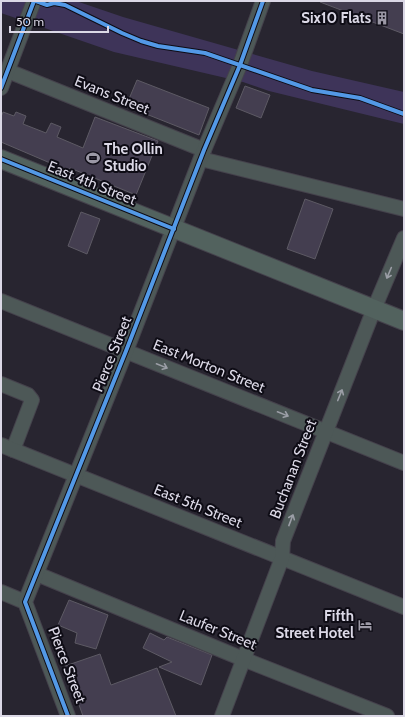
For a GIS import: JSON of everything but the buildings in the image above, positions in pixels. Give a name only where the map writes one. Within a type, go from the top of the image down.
[{"type":"main road","name":"East 4th Street","points":[[1,159],[404,321]]},
{"type":"street","points":[[1,88],[34,1]]},
{"type":"street","name":"Pierce Street","points":[[68,716],[25,602],[77,475],[203,154],[240,65],[263,1]]},
{"type":"street","name":"Evans Street","points":[[8,71],[203,154],[404,209]]},
{"type":"street","name":"Buchanan Street","points":[[222,716],[282,558],[283,540],[374,309],[404,238]]},
{"type":"street","name":"East Morton Street","points":[[1,301],[404,463]]},
{"type":"street","points":[[1,384],[28,395],[32,400],[7,447]]},
{"type":"street","name":"East 5th Street","points":[[7,447],[404,607]]},
{"type":"street","name":"Laufer Street","points":[[37,574],[243,659],[387,716]]},
{"type":"street","points":[[1,592],[25,602]]},
{"type":"shaded area","points":[[1,1],[76,1],[123,17],[312,71],[404,92],[404,124],[269,91],[243,82],[114,52],[1,13]]},
{"type":"cycle path","points":[[1,88],[34,1]]},
{"type":"cycle path","points":[[36,1],[47,5],[54,3],[65,5],[141,41],[158,46],[205,53],[312,90],[360,98],[404,114]]},
{"type":"cycle path","points":[[68,716],[25,602],[126,351],[204,150],[240,65],[263,1]]},
{"type":"cycle path","points":[[1,159],[174,229]]},
{"type":"place","name":"Six10 Flats","points":[[382,18]]},
{"type":"place","name":"The Ollin Studio","points":[[93,158]]},
{"type":"place","name":"Fifth Street Hotel","points":[[365,625]]}]
